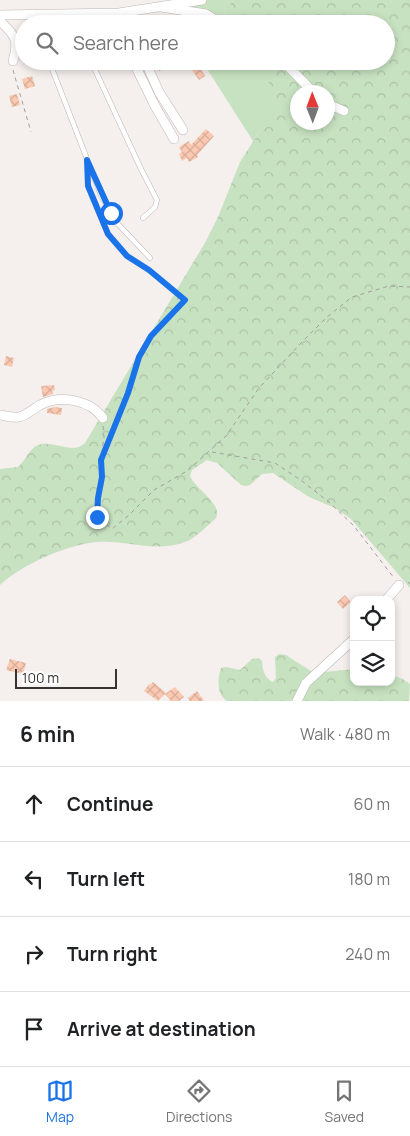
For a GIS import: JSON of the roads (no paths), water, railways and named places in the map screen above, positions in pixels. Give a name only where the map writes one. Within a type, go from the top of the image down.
[{"type":"street","points":[[0,15],[124,13],[202,0]]},
{"type":"street","points":[[158,6],[208,15]]},
{"type":"street","points":[[0,21],[15,37]]},
{"type":"street","points":[[13,61],[15,54]]},
{"type":"street","points":[[137,70],[174,139]]},
{"type":"street","points":[[149,70],[159,92],[183,130]]},
{"type":"street","points":[[292,70],[306,85]]},
{"type":"street","points":[[335,107],[344,111]]},
{"type":"street","points":[[0,415],[19,417],[51,401],[66,400],[90,406],[97,410],[103,418]]},
{"type":"street","points":[[390,596],[403,583]]},
{"type":"street","points":[[297,701],[306,683],[352,641]]},
{"type":"lane","points":[[52,70],[101,194],[118,224],[150,258]]},
{"type":"lane","points":[[95,70],[157,200],[154,207],[143,218]]}]
